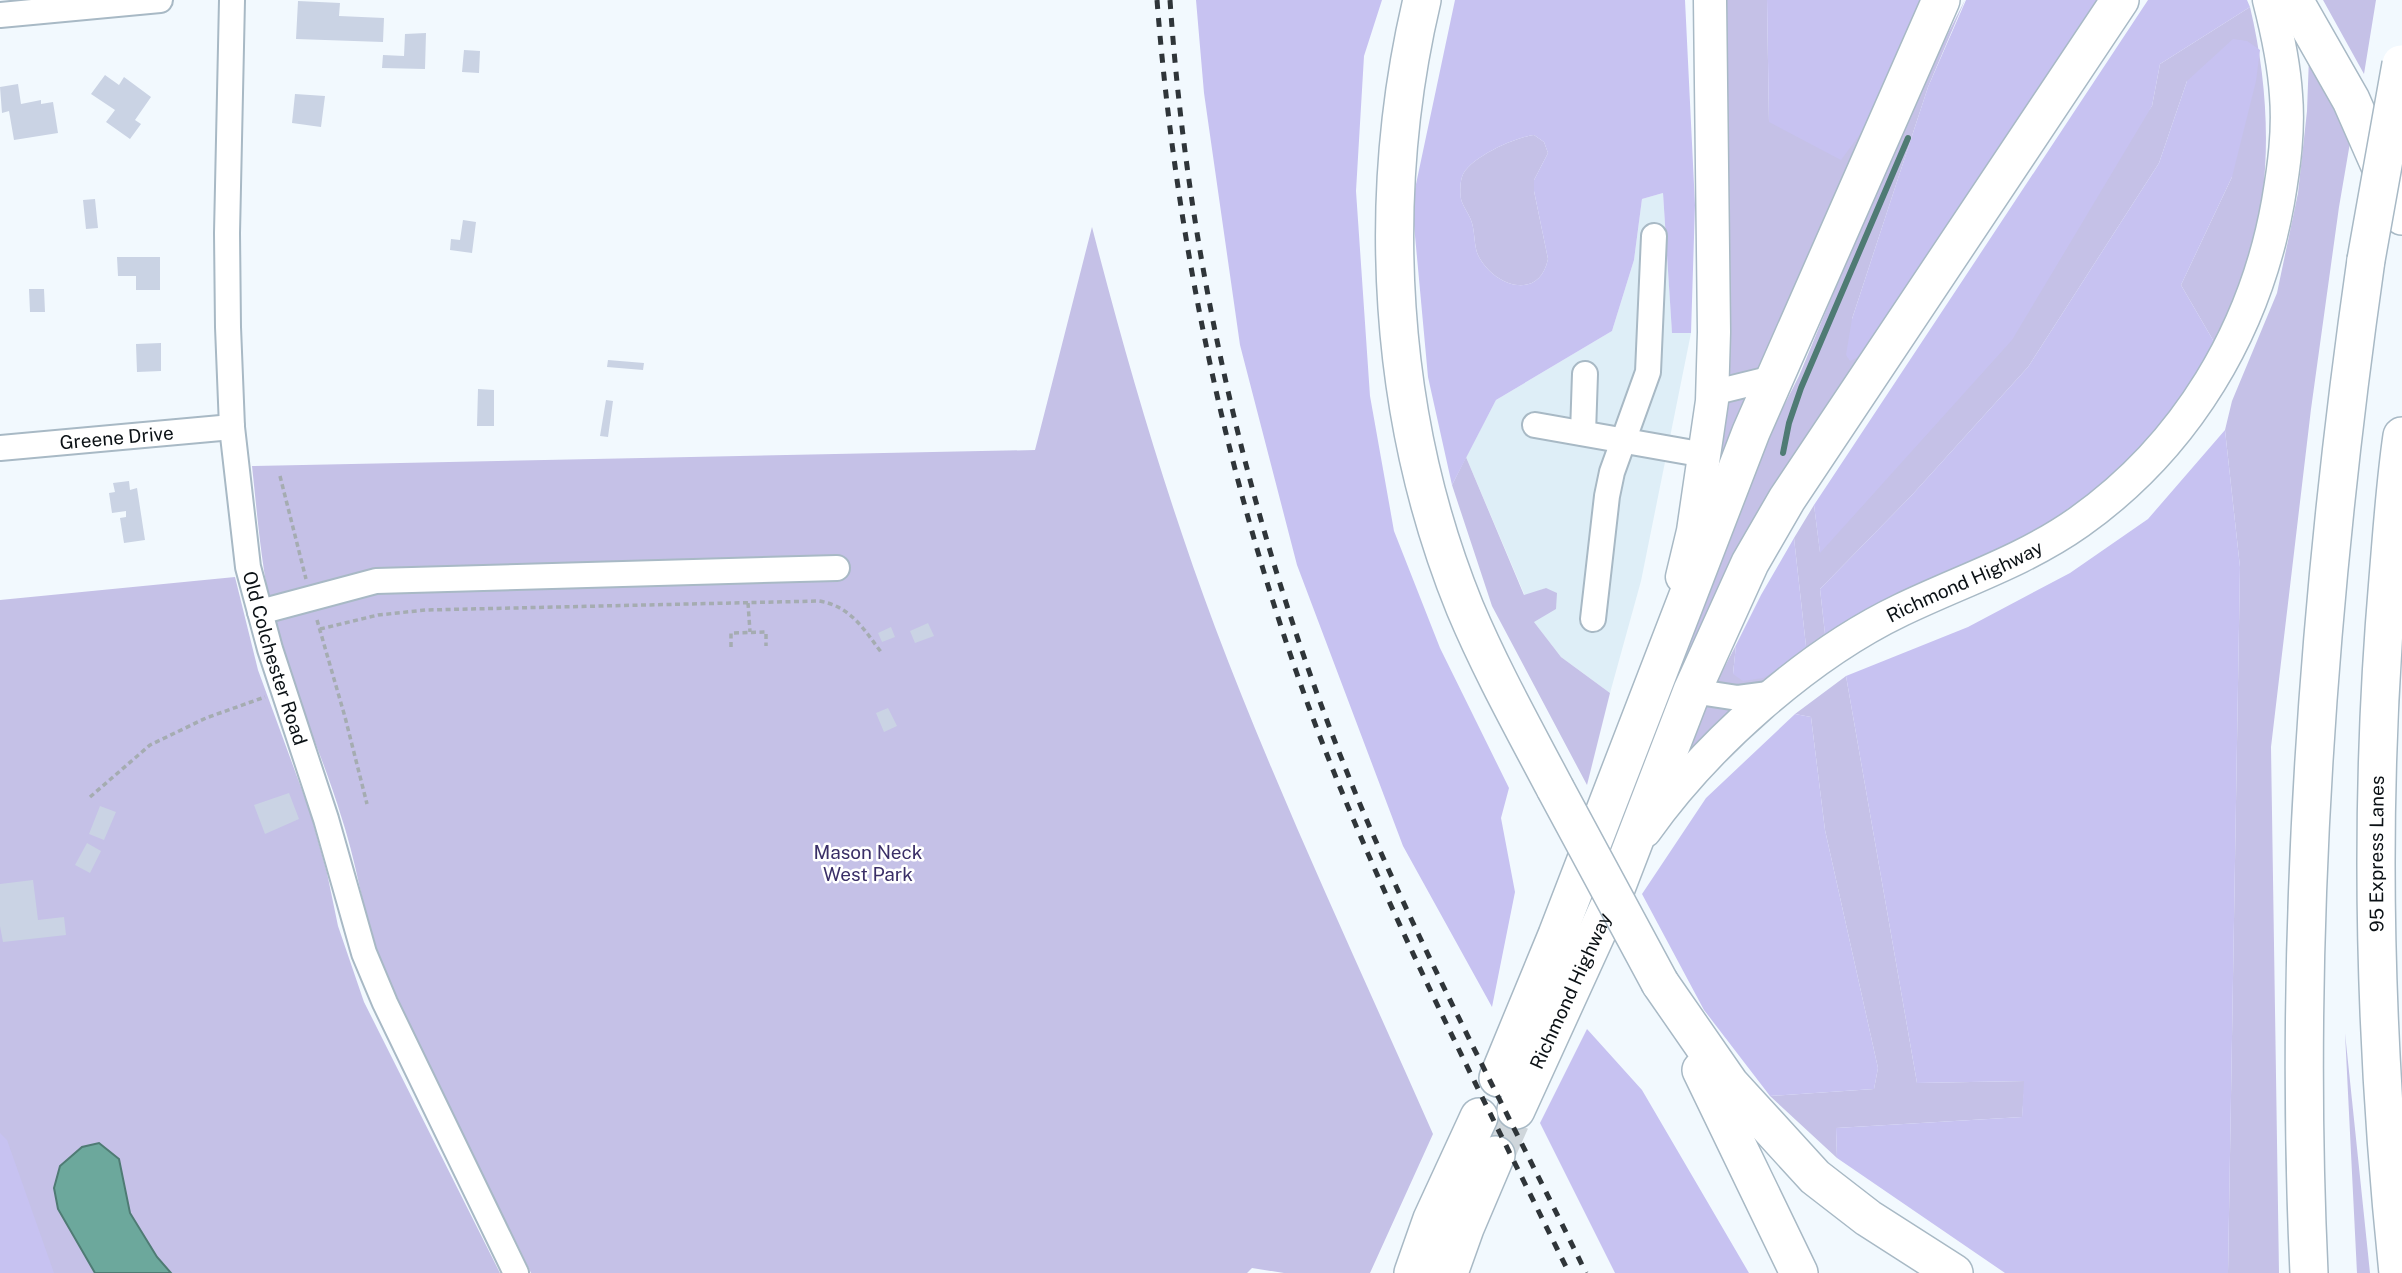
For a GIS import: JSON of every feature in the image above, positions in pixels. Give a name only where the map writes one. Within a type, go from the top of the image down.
[{"type":"highway","points":[[1422,0],[1406,80],[1396,191],[1398,313],[1411,417],[1428,496],[1445,553],[1488,660],[1660,983],[1773,1224],[1799,1273]]},
{"type":"highway","points":[[1661,664],[1751,432],[1941,0]]},
{"type":"highway","points":[[1632,850],[1670,744],[1749,562],[1787,499],[2120,0]]},
{"type":"highway","points":[[2294,0],[2351,100],[2402,216]]},
{"type":"highway","points":[[2309,1273],[2305,974],[2315,727],[2332,526],[2366,260],[2402,62]]},
{"type":"highway","name":"95 Express Lanes","points":[[2398,1273],[2380,1054],[2375,891],[2378,730],[2384,624],[2402,436]]},
{"type":"highway","name":"Richmond Highway","points":[[1497,1078],[1557,936],[1661,664]]},
{"type":"highway","name":"Richmond Highway","points":[[1516,1110],[1632,850]]},
{"type":"highway","points":[[1660,983],[1730,1084],[1815,1177],[1868,1218],[1954,1273]]},
{"type":"highway","points":[[1413,1273],[1432,1220],[1479,1118]]},
{"type":"highway","points":[[1449,1273],[1496,1155]]},
{"type":"main road","name":"Richmond Highway","points":[[1661,664],[1693,531],[1712,393],[1714,332],[1710,0]]},
{"type":"main road","name":"Richmond Highway","points":[[1632,850],[1660,811],[1699,766],[1776,693],[1869,627],[1900,610],[2001,567],[2042,546],[2078,523],[2133,479],[2181,425],[2211,381],[2242,323],[2255,290],[2275,220],[2287,131],[2286,94],[2269,0]]},
{"type":"street","points":[[0,15],[160,0]]},
{"type":"street","name":"Old Colchester Road","points":[[232,0],[227,245],[232,427],[248,566],[364,953],[516,1273]]},
{"type":"street","points":[[1593,620],[1606,496],[1648,372],[1654,236]]},
{"type":"street","points":[[1583,433],[1585,374]]},
{"type":"street","points":[[1712,393],[1777,377]]},
{"type":"street","points":[[1535,425],[1704,454]]},
{"type":"street","name":"Greene Drive","points":[[0,448],[232,427]]},
{"type":"street","points":[[260,612],[376,581],[837,568]]},
{"type":"street","points":[[1692,691],[1738,698],[1776,693]]},
{"type":"path","points":[[280,475],[309,589]]},
{"type":"path","points":[[320,629],[379,615],[426,610],[819,601],[840,607],[853,615],[881,652]]},
{"type":"path","points":[[748,602],[750,632]]},
{"type":"path","points":[[315,611],[367,804]]},
{"type":"path","points":[[731,647],[730,633],[750,632],[766,632],[766,646]]},
{"type":"path","points":[[90,797],[150,745],[206,718],[284,692]]},
{"type":"shaded area","points":[[1196,0],[1382,0],[1364,56],[1356,191],[1370,396],[1394,531],[1440,648],[1509,788],[1501,818],[1515,892],[1492,1007],[1403,846],[1297,565],[1240,345],[1204,93]]},
{"type":"shaded area","points":[[1455,0],[1685,0],[1695,205],[1691,333],[1672,333],[1663,193],[1642,199],[1634,260],[1612,331],[1496,400],[1452,485],[1428,377],[1412,203]],"holes":[[[1534,135],[1544,142],[1548,153],[1534,180],[1534,191],[1548,259],[1543,272],[1535,281],[1526,285],[1515,285],[1494,275],[1478,255],[1472,223],[1461,199],[1461,179],[1473,163],[1505,144]]]},
{"type":"shaded area","points":[[1767,0],[1925,0],[1874,115],[1841,160],[1769,122]]},
{"type":"shaded area","points":[[1966,0],[2109,0],[1867,353],[1850,361],[1846,355],[1852,319],[1928,87]]},
{"type":"shaded area","points":[[2148,0],[2247,0],[2250,7],[2160,64],[2152,106],[2012,340],[1820,553],[1814,505]]},
{"type":"shaded area","points":[[2233,39],[2247,41],[2260,50],[2256,81],[2232,177],[2181,285],[2217,347],[2179,410],[2081,508],[1826,643],[1820,589],[1911,496],[2028,367],[2159,163],[2187,81]]},
{"type":"shaded area","points":[[1663,193],[1672,332],[1691,333],[1641,581],[1610,693],[1561,657],[1533,621],[1546,588],[1525,596],[1466,457],[1496,400],[1612,331],[1634,260],[1642,199]]},
{"type":"shaded area","points":[[2225,430],[2240,567],[2228,1273],[2005,1273],[1837,1158],[1836,1128],[2022,1117],[2024,1081],[1917,1083],[1846,676],[1968,627],[2070,573],[2148,519]]},
{"type":"shaded area","points":[[1794,538],[1807,655],[1763,678],[1743,681],[1733,674],[1736,645]]},
{"type":"shaded area","points":[[1795,714],[1811,717],[1825,830],[1878,1068],[1874,1089],[1770,1096],[1704,1010],[1642,894],[1706,798]]},
{"type":"shaded area","points":[[1587,1029],[1642,1090],[1749,1273],[1615,1273],[1540,1123]]},
{"type":"shaded area","points":[[0,1133],[7,1140],[54,1273],[0,1273]]},
{"type":"shaded area","points":[[99,1143],[119,1159],[130,1213],[157,1257],[171,1273],[95,1273],[58,1209],[54,1188],[60,1166],[82,1147]]},
{"type":"green space","points":[[1723,0],[1767,0],[1769,122],[1874,115],[1700,534],[1727,311],[1728,123]]},
{"type":"green space","points":[[1965,0],[1928,87],[1852,319],[1867,353],[1590,924],[1558,968],[1764,445],[1799,376],[1910,108]]},
{"type":"green space","points":[[2323,0],[2376,0],[2364,74]]},
{"type":"green space","points":[[2250,7],[2265,112],[2264,183],[2252,253],[2239,295],[2217,347],[2181,285],[2232,177],[2187,81],[2159,163],[2028,367],[1911,496],[1820,589],[1826,643],[1666,789],[1688,737],[1736,645],[1733,674],[1807,655],[1794,538],[1814,505],[1820,552],[2152,106],[2160,64]]},
{"type":"green space","points":[[2309,57],[2352,131],[2311,409],[2271,747],[2279,1273],[2228,1273],[2240,567],[2225,430],[2232,401],[2277,293],[2298,193],[2307,111]]},
{"type":"green space","points":[[1534,135],[1544,142],[1548,153],[1534,180],[1534,191],[1548,259],[1543,272],[1535,281],[1526,285],[1515,285],[1494,275],[1478,255],[1472,223],[1461,199],[1461,182],[1466,170],[1483,156],[1505,144]]},
{"type":"green space","name":"Mason Neck West Park","points":[[1092,227],[1148,429],[1215,627],[1293,819],[1433,1134],[1370,1273],[1284,1273],[1252,1268],[1247,1273],[531,1273],[419,1052],[379,958],[342,819],[277,633],[264,571],[252,466],[1035,450]]},
{"type":"green space","points":[[1466,457],[1524,595],[1546,588],[1557,593],[1556,609],[1534,622],[1561,657],[1610,693],[1587,785],[1492,606],[1452,485]]},
{"type":"green space","points":[[235,577],[258,670],[310,812],[338,926],[364,1002],[500,1273],[0,1273],[0,600]]},
{"type":"green space","points":[[1846,676],[1917,1083],[2025,1081],[2022,1117],[1836,1128],[1837,1158],[1770,1096],[1874,1089],[1878,1068],[1825,830],[1811,717],[1795,714]]},
{"type":"green space","points":[[2345,1033],[2370,1273],[2357,1273]]},
{"type":"building","points":[[298,1],[340,3],[339,16],[384,18],[383,42],[296,39]]},
{"type":"building","points":[[426,33],[425,69],[382,68],[383,55],[404,56],[405,34]]},
{"type":"building","points":[[464,50],[480,51],[479,73],[462,72]]},
{"type":"building","points":[[105,75],[119,85],[124,77],[151,97],[135,120],[141,124],[130,139],[106,122],[115,110],[91,94]]},
{"type":"building","points":[[18,84],[21,104],[41,100],[41,104],[53,102],[58,133],[14,140],[9,111],[2,113],[0,87]]},
{"type":"building","points":[[295,94],[325,96],[321,127],[292,123]]},
{"type":"building","points":[[95,199],[98,228],[86,229],[83,200]]},
{"type":"building","points":[[463,220],[476,222],[472,253],[450,250],[451,239],[460,240]]},
{"type":"building","points":[[117,257],[160,257],[160,290],[136,290],[136,276],[118,276]]},
{"type":"building","points":[[29,289],[44,289],[45,312],[30,312]]},
{"type":"building","points":[[161,343],[161,371],[137,372],[136,344]]},
{"type":"building","points":[[608,360],[644,363],[643,370],[607,367]]},
{"type":"building","points":[[478,389],[494,390],[494,426],[477,426]]},
{"type":"building","points":[[606,400],[613,401],[608,437],[600,436]]},
{"type":"building","points":[[129,481],[130,490],[137,488],[145,540],[124,543],[120,518],[126,517],[126,511],[112,513],[109,493],[115,492],[113,483]]},
{"type":"building","points":[[928,623],[934,636],[915,643],[910,631]]},
{"type":"building","points":[[891,627],[895,637],[882,642],[878,633]]},
{"type":"building","points":[[888,708],[897,726],[884,732],[876,713]]},
{"type":"building","points":[[289,793],[299,819],[265,834],[254,805]]},
{"type":"building","points":[[100,806],[116,812],[104,840],[89,834]]},
{"type":"building","points":[[87,843],[101,851],[90,873],[75,865]]},
{"type":"building","points":[[33,880],[38,920],[64,917],[66,935],[3,942],[0,926],[0,884]]},
{"type":"waterway","points":[[1783,453],[1789,423],[1801,388],[1908,138]]},
{"type":"tunnel","points":[[1496,1155],[1516,1110]]},
{"type":"railway","points":[[1157,0],[1177,182],[1192,272],[1230,451],[1281,627],[1311,713],[1369,856],[1433,996],[1569,1273]]},
{"type":"railway","points":[[1170,0],[1179,104],[1211,310],[1259,514],[1290,614],[1324,712],[1388,868],[1586,1273]]}]
